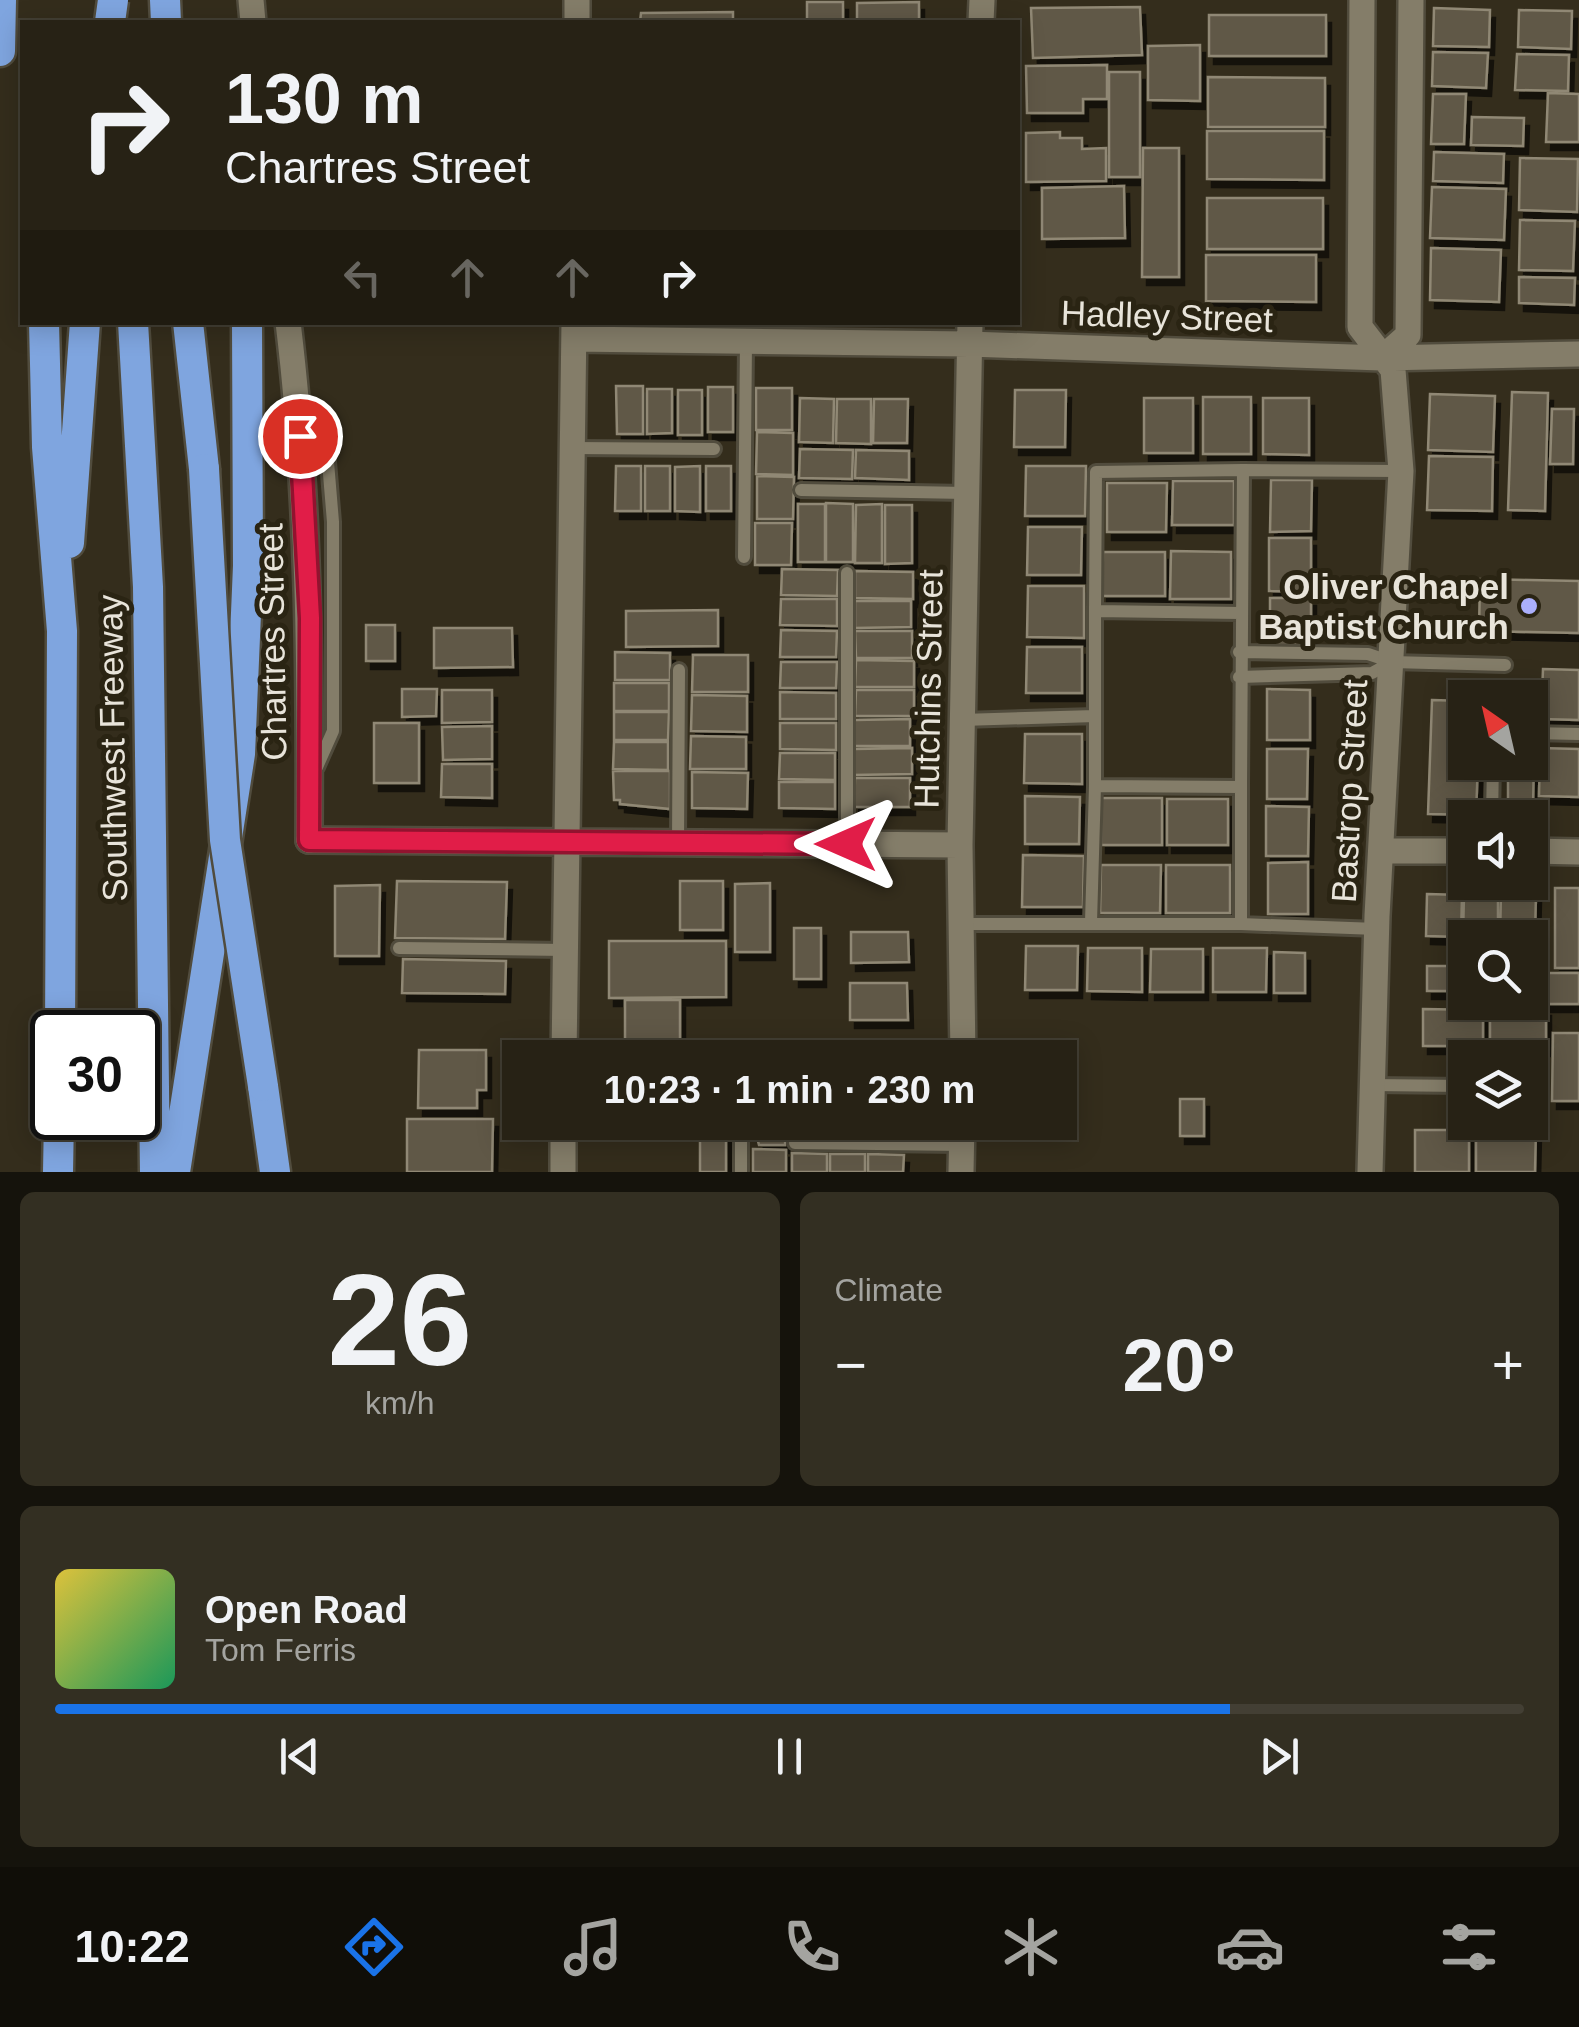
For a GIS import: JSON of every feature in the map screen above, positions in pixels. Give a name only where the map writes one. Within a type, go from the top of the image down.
[{"type":"highway","points":[[0,51],[1,0]]},
{"type":"highway","points":[[11,0],[20,35]]},
{"type":"highway","points":[[44,325],[47,447],[62,631]]},
{"type":"highway","points":[[60,1010],[62,631],[85,325]]},
{"type":"highway","name":"Southwest Freeway","points":[[133,325],[148,607],[154,1172]]},
{"type":"highway","points":[[188,325],[204,469],[225,840],[275,1172]]},
{"type":"highway","points":[[174,1172],[240,754],[248,566],[247,325]]},
{"type":"highway","points":[[58,1140],[58,1172]]},
{"type":"street","name":"Bastrop Street","points":[[1362,0],[1360,327],[1392,370],[1400,471],[1376,929],[1370,1172]]},
{"type":"street","points":[[1382,358],[1408,335],[1411,0]]},
{"type":"street","name":"Chartres Street","points":[[288,325],[298,400],[310,618],[309,840],[567,842]]},
{"type":"street","points":[[564,1040],[574,331]]},
{"type":"street","name":"Hadley Street","points":[[574,331],[746,342],[970,333],[1382,358],[1579,354]]},
{"type":"street","name":"Hutchins Street","points":[[963,1040],[960,845],[970,333]]},
{"type":"street","points":[[567,842],[960,845]]},
{"type":"street","points":[[1382,851],[1448,851]]},
{"type":"street","points":[[1548,851],[1579,852]]},
{"type":"street","points":[[562,1172],[563,1140]]},
{"type":"street","points":[[962,1140],[962,1172]]},
{"type":"lane","points":[[744,557],[746,342]]},
{"type":"lane","points":[[573,448],[714,449]]},
{"type":"lane","points":[[1242,924],[1239,652],[1244,470]]},
{"type":"lane","points":[[1091,922],[1096,786],[1096,472],[1400,471]]},
{"type":"lane","points":[[800,490],[966,493]]},
{"type":"lane","points":[[846,844],[847,572]]},
{"type":"lane","points":[[1095,611],[1240,612]]},
{"type":"lane","points":[[1239,652],[1368,654],[1392,662],[1505,665]]},
{"type":"lane","points":[[1239,676],[1372,673],[1392,662]]},
{"type":"lane","points":[[678,843],[679,670]]},
{"type":"lane","points":[[962,720],[1095,716]]},
{"type":"lane","points":[[1548,733],[1579,734]]},
{"type":"lane","points":[[1096,786],[1240,787]]},
{"type":"lane","points":[[962,924],[1091,922],[1376,929]]},
{"type":"lane","points":[[399,948],[566,950]]},
{"type":"lane","points":[[1372,1086],[1448,1086]]},
{"type":"lane","points":[[741,1172],[742,1140]]},
{"type":"lane","points":[[795,1142],[837,1140]]},
{"type":"building","points":[[807,2],[843,2],[843,20],[807,20]]},
{"type":"building","points":[[919,2],[919,20],[857,20],[857,3]]},
{"type":"building","points":[[1140,7],[1142,55],[1033,58],[1031,8]]},
{"type":"building","points":[[1434,8],[1490,10],[1489,47],[1433,46]]},
{"type":"building","points":[[1519,10],[1572,11],[1571,49],[1518,47]]},
{"type":"building","points":[[733,12],[733,20],[640,20],[641,13]]},
{"type":"building","points":[[1209,15],[1326,15],[1326,56],[1209,56]]},
{"type":"building","points":[[1200,45],[1200,101],[1148,100],[1148,46]]},
{"type":"building","points":[[1433,52],[1488,53],[1486,88],[1432,86]]},
{"type":"building","points":[[1517,54],[1569,55],[1568,91],[1515,90]]},
{"type":"building","points":[[1107,65],[1107,99],[1083,99],[1083,113],[1027,113],[1026,66]]},
{"type":"building","points":[[1109,72],[1140,72],[1140,177],[1109,177]]},
{"type":"building","points":[[1208,77],[1325,78],[1325,127],[1208,127]]},
{"type":"building","points":[[1548,93],[1579,94],[1579,142],[1546,142]]},
{"type":"building","points":[[1433,94],[1466,94],[1464,144],[1431,144]]},
{"type":"building","points":[[1472,117],[1524,118],[1523,146],[1471,145]]},
{"type":"building","points":[[1207,131],[1324,131],[1324,180],[1207,179]]},
{"type":"building","points":[[1060,132],[1060,138],[1082,138],[1082,149],[1106,148],[1106,181],[1026,182],[1026,133]]},
{"type":"building","points":[[1143,148],[1179,148],[1179,277],[1142,277]]},
{"type":"building","points":[[1434,152],[1504,154],[1503,183],[1433,181]]},
{"type":"building","points":[[1520,158],[1578,159],[1577,212],[1519,210]]},
{"type":"building","points":[[1124,186],[1125,238],[1042,239],[1042,188]]},
{"type":"building","points":[[1432,187],[1506,189],[1504,240],[1430,238]]},
{"type":"building","points":[[1207,198],[1323,198],[1323,249],[1207,249]]},
{"type":"building","points":[[1520,220],[1575,221],[1573,271],[1519,270]]},
{"type":"building","points":[[1431,248],[1501,250],[1499,302],[1430,300]]},
{"type":"building","points":[[1206,255],[1316,255],[1316,302],[1206,301]]},
{"type":"building","points":[[1519,277],[1575,278],[1574,305],[1519,303]]},
{"type":"building","points":[[616,386],[643,386],[643,434],[617,434]]},
{"type":"building","points":[[708,387],[733,387],[733,432],[708,432]]},
{"type":"building","points":[[756,388],[792,388],[792,430],[756,430]]},
{"type":"building","points":[[647,389],[672,389],[672,433],[647,434]]},
{"type":"building","points":[[678,390],[702,390],[702,435],[678,435]]},
{"type":"building","points":[[1015,390],[1066,390],[1065,447],[1014,447]]},
{"type":"building","points":[[1512,392],[1548,393],[1545,511],[1508,510]]},
{"type":"building","points":[[1430,394],[1495,396],[1493,452],[1428,450]]},
{"type":"building","points":[[1203,397],[1251,397],[1251,454],[1203,454]]},
{"type":"building","points":[[800,398],[834,399],[833,443],[799,442]]},
{"type":"building","points":[[1144,398],[1193,398],[1193,453],[1144,453]]},
{"type":"building","points":[[1263,398],[1309,398],[1309,455],[1263,454]]},
{"type":"building","points":[[837,399],[871,399],[871,444],[836,443]]},
{"type":"building","points":[[874,399],[908,399],[907,443],[873,443]]},
{"type":"building","points":[[1552,409],[1574,409],[1573,464],[1550,464]]},
{"type":"building","points":[[757,432],[793,433],[793,475],[756,474]]},
{"type":"building","points":[[800,449],[853,450],[852,479],[799,478]]},
{"type":"building","points":[[856,450],[909,451],[909,480],[855,478]]},
{"type":"building","points":[[1429,456],[1493,457],[1492,511],[1427,510]]},
{"type":"building","points":[[616,466],[641,466],[641,511],[615,511]]},
{"type":"building","points":[[645,466],[670,466],[670,511],[645,511]]},
{"type":"building","points":[[700,466],[700,512],[675,511],[675,467]]},
{"type":"building","points":[[706,466],[731,466],[731,511],[706,511]]},
{"type":"building","points":[[1026,466],[1086,466],[1085,516],[1025,516]]},
{"type":"building","points":[[757,476],[794,477],[793,519],[757,519]]},
{"type":"building","points":[[1271,480],[1312,480],[1311,531],[1270,532]]},
{"type":"building","points":[[1173,481],[1234,481],[1234,525],[1172,525]]},
{"type":"building","points":[[1107,483],[1167,483],[1166,532],[1107,532]]},
{"type":"building","points":[[826,503],[853,504],[853,562],[826,562]]},
{"type":"building","points":[[798,504],[825,504],[825,562],[798,562]]},
{"type":"building","points":[[882,504],[882,563],[855,563],[856,505]]},
{"type":"building","points":[[885,505],[912,505],[912,563],[885,564]]},
{"type":"building","points":[[755,523],[792,523],[791,565],[755,565]]},
{"type":"building","points":[[1028,527],[1082,527],[1081,575],[1027,575]]},
{"type":"building","points":[[1269,538],[1311,538],[1311,592],[1269,591]]},
{"type":"building","points":[[1171,551],[1231,552],[1231,599],[1170,599]]},
{"type":"building","points":[[1103,552],[1165,552],[1165,596],[1102,596]]},
{"type":"building","points":[[782,569],[838,570],[837,596],[781,595]]},
{"type":"building","points":[[855,571],[913,572],[913,599],[855,598]]},
{"type":"building","name":"Oliver Chapel Baptist Church","points":[[1480,579],[1579,581],[1579,633],[1479,631]]},
{"type":"building","points":[[1028,586],[1084,586],[1084,638],[1027,637]]},
{"type":"building","points":[[1270,598],[1311,598],[1311,646],[1270,646]]},
{"type":"building","points":[[781,599],[837,599],[837,626],[780,625]]},
{"type":"building","points":[[855,601],[911,601],[911,627],[855,628]]},
{"type":"building","points":[[718,610],[718,646],[626,647],[626,611]]},
{"type":"building","points":[[366,625],[395,625],[395,661],[366,661]]},
{"type":"building","points":[[434,628],[512,628],[513,667],[434,668]]},
{"type":"building","points":[[781,630],[837,631],[836,657],[780,657]]},
{"type":"building","points":[[855,631],[912,631],[912,658],[856,658]]},
{"type":"building","points":[[1027,647],[1082,647],[1082,693],[1026,693]]},
{"type":"building","points":[[615,652],[670,653],[670,680],[615,680]]},
{"type":"building","points":[[693,655],[748,655],[748,692],[692,692]]},
{"type":"building","points":[[856,660],[914,661],[914,687],[855,687]]},
{"type":"building","points":[[781,662],[837,662],[836,688],[780,688]]},
{"type":"building","points":[[1543,669],[1579,670],[1579,720],[1548,719],[1548,680],[1543,680]]},
{"type":"building","points":[[614,683],[669,683],[669,711],[614,711]]},
{"type":"building","points":[[402,689],[437,689],[436,716],[402,717]]},
{"type":"building","points":[[1267,689],[1310,690],[1310,740],[1267,740]]},
{"type":"building","points":[[442,690],[492,690],[492,722],[442,723]]},
{"type":"building","points":[[856,690],[914,690],[914,716],[855,716]]},
{"type":"building","points":[[780,692],[836,693],[836,719],[780,719]]},
{"type":"building","points":[[692,695],[747,696],[747,732],[691,731]]},
{"type":"building","points":[[1432,700],[1448,700],[1448,780],[1477,780],[1477,800],[1448,800],[1448,814],[1428,814]]},
{"type":"building","points":[[614,712],[669,712],[668,740],[614,740]]},
{"type":"building","points":[[910,719],[910,746],[854,746],[854,720]]},
{"type":"building","points":[[374,723],[419,723],[419,783],[374,783]]},
{"type":"building","points":[[780,723],[836,723],[836,750],[780,749]]},
{"type":"building","points":[[492,726],[492,759],[443,760],[442,727]]},
{"type":"building","points":[[1025,734],[1082,734],[1082,784],[1024,783]]},
{"type":"building","points":[[691,736],[746,737],[746,769],[690,769]]},
{"type":"building","points":[[614,742],[668,742],[668,770],[613,769]]},
{"type":"building","points":[[912,748],[912,774],[853,775],[854,749]]},
{"type":"building","points":[[1548,748],[1579,749],[1579,797],[1539,796],[1539,780],[1548,780]]},
{"type":"building","points":[[1267,749],[1308,749],[1307,799],[1267,799]]},
{"type":"building","points":[[780,753],[835,753],[835,780],[779,779]]},
{"type":"building","points":[[442,764],[492,764],[492,798],[441,797]]},
{"type":"building","points":[[613,771],[670,771],[670,809],[614,800]]},
{"type":"building","points":[[692,772],[748,773],[747,809],[692,808]]},
{"type":"building","points":[[855,778],[910,778],[910,807],[854,807]]},
{"type":"building","points":[[1508,780],[1534,780],[1533,800],[1508,800]]},
{"type":"building","points":[[779,782],[835,782],[835,809],[779,808]]},
{"type":"building","points":[[1025,796],[1080,797],[1079,844],[1025,844]]},
{"type":"building","points":[[1101,798],[1162,798],[1162,845],[1101,845]]},
{"type":"building","points":[[1167,799],[1228,799],[1228,845],[1167,845]]},
{"type":"building","points":[[1266,806],[1309,807],[1308,856],[1266,856]]},
{"type":"building","points":[[1023,855],[1084,856],[1083,907],[1022,907]]},
{"type":"building","points":[[1308,862],[1308,914],[1268,914],[1268,863]]},
{"type":"building","points":[[1101,865],[1161,865],[1160,913],[1100,913]]},
{"type":"building","points":[[1166,865],[1230,865],[1230,913],[1166,913]]},
{"type":"building","points":[[397,881],[507,882],[505,939],[395,938]]},
{"type":"building","points":[[680,881],[723,881],[723,930],[680,930]]},
{"type":"building","points":[[770,883],[770,952],[735,952],[735,884]]},
{"type":"building","points":[[380,885],[379,956],[335,956],[335,886]]},
{"type":"building","points":[[1555,888],[1579,888],[1579,968],[1555,968]]},
{"type":"building","points":[[1427,894],[1462,900],[1461,920],[1448,920],[1448,937],[1426,936]]},
{"type":"building","points":[[1464,900],[1498,900],[1498,920],[1463,920]]},
{"type":"building","points":[[1501,900],[1536,900],[1535,920],[1500,920]]},
{"type":"building","points":[[794,928],[821,928],[821,979],[794,979]]},
{"type":"building","points":[[851,932],[908,932],[909,962],[851,963]]},
{"type":"building","points":[[609,941],[726,941],[726,997],[609,998]]},
{"type":"building","points":[[1026,946],[1078,946],[1077,990],[1025,990]]},
{"type":"building","points":[[1088,948],[1142,948],[1142,992],[1087,991]]},
{"type":"building","points":[[1213,948],[1267,948],[1266,992],[1213,992]]},
{"type":"building","points":[[1151,949],[1203,949],[1203,992],[1150,992]]},
{"type":"building","points":[[1274,952],[1305,953],[1305,993],[1274,993]]},
{"type":"building","points":[[403,959],[506,961],[505,994],[402,993]]},
{"type":"building","points":[[1427,966],[1448,966],[1448,991],[1427,991]]},
{"type":"building","points":[[1548,973],[1579,973],[1579,1004],[1548,1004]]},
{"type":"building","points":[[850,983],[907,983],[908,1020],[850,1020]]},
{"type":"building","points":[[625,1000],[680,1000],[680,1040],[625,1040]]},
{"type":"building","points":[[1423,1009],[1448,1009],[1448,1020],[1483,1020],[1483,1040],[1448,1040],[1448,1046],[1423,1046]]},
{"type":"building","points":[[1490,1020],[1546,1020],[1546,1040],[1490,1040]]},
{"type":"building","points":[[1553,1033],[1579,1033],[1579,1101],[1552,1101]]},
{"type":"building","points":[[419,1050],[486,1050],[486,1090],[477,1090],[477,1108],[418,1108]]},
{"type":"building","points":[[1180,1099],[1204,1099],[1204,1136],[1180,1136]]},
{"type":"building","points":[[407,1119],[493,1119],[492,1172],[407,1172]]},
{"type":"building","points":[[1415,1130],[1448,1130],[1448,1140],[1469,1140],[1469,1172],[1415,1172]]},
{"type":"building","points":[[700,1140],[726,1140],[726,1172],[700,1172]]},
{"type":"building","points":[[758,1140],[785,1140],[785,1145],[759,1145]]},
{"type":"building","points":[[1476,1140],[1536,1140],[1535,1172],[1476,1172]]},
{"type":"building","points":[[753,1149],[786,1150],[786,1172],[753,1172]]},
{"type":"building","points":[[792,1153],[827,1154],[827,1172],[792,1172]]},
{"type":"building","points":[[830,1154],[865,1154],[865,1172],[830,1172]]},
{"type":"building","points":[[868,1154],[904,1155],[903,1172],[868,1172]]},
{"type":"place","name":"Oliver Chapel Baptist Church","points":[[1529,606]]},
{"type":"route","points":[[300,436],[310,618],[309,840],[846,844]]}]
